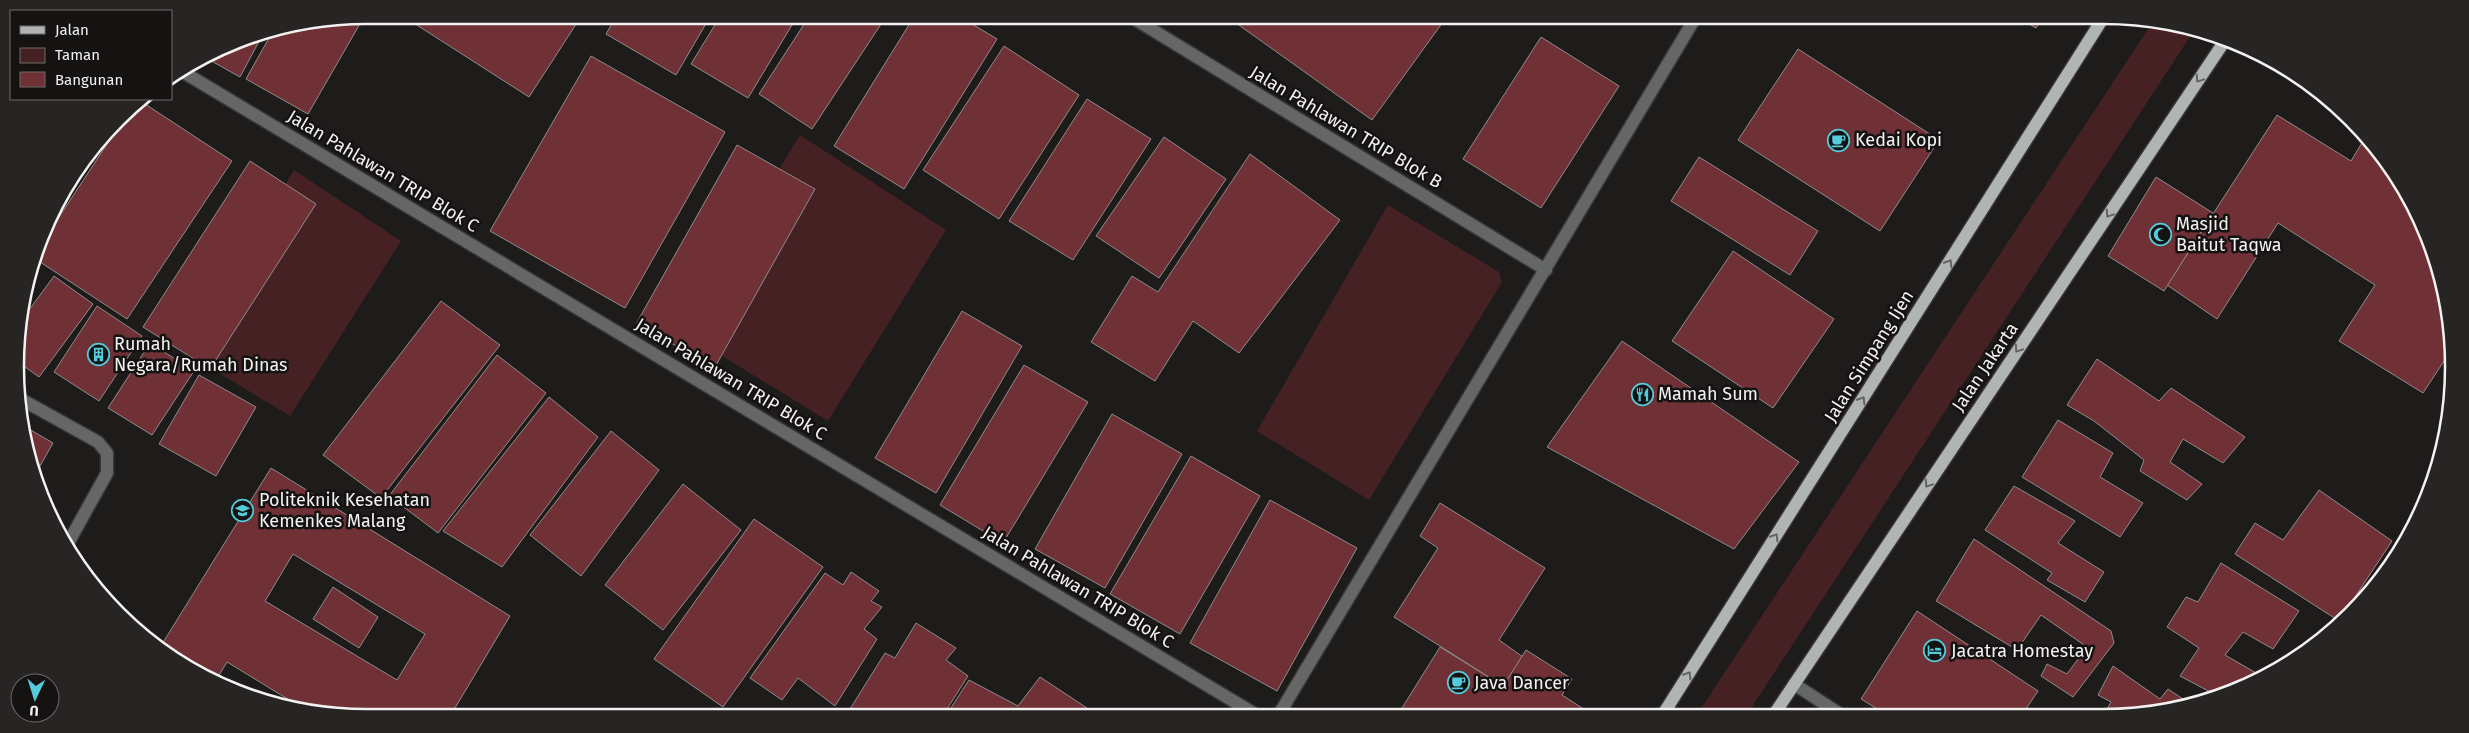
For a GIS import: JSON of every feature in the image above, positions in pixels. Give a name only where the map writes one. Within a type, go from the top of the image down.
[{"type":"main road","name":"Jalan Simpang Ijen","points":[[1666,709],[2099,24]]},
{"type":"main road","name":"Jalan Jakarta","points":[[1778,709],[2221,45]]},
{"type":"street","name":"Jalan Pahlawan TRIP Blok B","points":[[1143,24],[1546,270]]},
{"type":"street","points":[[1282,709],[1692,24]]},
{"type":"street","name":"Jalan Pahlawan TRIP Blok C","points":[[188,75],[1248,709]]},
{"type":"street","points":[[26,402],[98,442],[107,453],[107,473],[70,539]]},
{"type":"street","points":[[1794,684],[1832,709]]},
{"type":"green space","points":[[2149,27],[2191,35],[1751,709],[1701,709]]},
{"type":"green space","points":[[800,135],[946,230],[828,421],[680,330]]},
{"type":"green space","points":[[294,170],[401,241],[290,416],[184,352]]},
{"type":"green space","points":[[1388,205],[1499,272],[1502,282],[1369,500],[1257,431]]},
{"type":"building","points":[[344,24],[360,24],[308,114],[246,79],[269,38],[300,30]]},
{"type":"building","points":[[415,24],[576,24],[529,97]]},
{"type":"building","points":[[612,24],[706,24],[676,75],[606,34]]},
{"type":"building","points":[[715,24],[793,24],[748,98],[691,64]]},
{"type":"building","points":[[804,24],[881,24],[812,129],[759,94]]},
{"type":"building","points":[[909,24],[972,24],[997,39],[904,189],[834,146]]},
{"type":"building","points":[[1237,24],[1441,24],[1372,120]]},
{"type":"building","points":[[2029,24],[2039,24],[2036,28]]},
{"type":"building","points":[[1541,37],[1619,86],[1541,208],[1463,159]]},
{"type":"building","points":[[259,41],[240,77],[211,61]]},
{"type":"building","points":[[1004,46],[1079,95],[999,219],[923,170]]},
{"type":"building","name":"Kedai Kopi","points":[[1798,49],[1939,140],[1880,231],[1738,140]]},
{"type":"building","points":[[591,56],[725,132],[625,308],[490,231]]},
{"type":"building","points":[[1087,99],[1151,139],[1073,260],[1009,221]]},
{"type":"building","points":[[146,105],[232,161],[127,319],[40,262],[56,222],[109,141],[124,124]]},
{"type":"building","points":[[2277,115],[2351,161],[2362,143],[2387,176],[2410,215],[2434,278],[2445,344],[2445,360],[2423,393],[2339,341],[2375,285],[2278,223],[2217,319],[2167,285]]},
{"type":"building","points":[[1164,137],[1226,179],[1159,278],[1096,236]]},
{"type":"building","points":[[737,145],[815,189],[715,367],[636,324]]},
{"type":"building","points":[[1250,154],[1340,220],[1239,353],[1193,321],[1155,381],[1091,342],[1132,276],[1158,292]]},
{"type":"building","points":[[1699,157],[1818,231],[1790,275],[1671,201]]},
{"type":"building","points":[[250,161],[316,204],[210,369],[143,327]]},
{"type":"building","name":"Masjid Baitut Taqwa","points":[[2156,177],[2213,213],[2164,291],[2108,256]]},
{"type":"building","points":[[1733,251],[1834,319],[1773,408],[1672,341]]},
{"type":"building","name":"Rumah Negara/Rumah Dinas","points":[[54,276],[93,304],[39,377],[24,366],[24,344],[29,311]]},
{"type":"building","points":[[441,301],[500,345],[381,498],[323,455]]},
{"type":"building","name":"Rumah Negara/Rumah Dinas","points":[[97,306],[142,336],[99,401],[54,372]]},
{"type":"building","points":[[962,311],[1022,346],[936,493],[875,458]]},
{"type":"building","name":"Mamah Sum","points":[[1622,341],[1799,462],[1734,549],[1547,447]]},
{"type":"building","name":"Rumah Negara/Rumah Dinas","points":[[150,343],[194,371],[152,435],[108,408]]},
{"type":"building","points":[[497,355],[546,393],[438,533],[389,496]]},
{"type":"building","points":[[2097,359],[2159,401],[2171,388],[2245,437],[2223,463],[2183,439],[2170,462],[2202,484],[2187,500],[2140,471],[2144,460],[2094,421],[2067,405]]},
{"type":"building","points":[[1024,365],[1088,402],[1003,543],[940,505]]},
{"type":"building","points":[[199,375],[256,407],[216,476],[159,444]]},
{"type":"building","points":[[549,397],[598,437],[502,567],[443,531]]},
{"type":"building","points":[[1112,414],[1182,454],[1105,588],[1035,549]]},
{"type":"building","points":[[2058,420],[2113,453],[2100,477],[2143,503],[2120,537],[2022,477]]},
{"type":"building","points":[[30,429],[53,443],[39,468]]},
{"type":"building","points":[[611,431],[659,470],[581,576],[530,535]]},
{"type":"building","points":[[1191,456],[1260,496],[1180,634],[1110,594]]},
{"type":"building","points":[[271,468],[510,616],[454,709],[344,709],[300,703],[291,701],[227,662],[219,676],[195,663],[163,642]],"holes":[[[293,554],[425,634],[397,680],[265,601]]]},
{"type":"building","points":[[683,484],[741,530],[663,630],[605,585]]},
{"type":"building","points":[[2014,486],[2075,521],[2058,543],[2104,572],[2085,602],[2047,580],[2052,573],[1985,530]]},
{"type":"building","points":[[2319,490],[2392,541],[2353,600],[2335,618],[2235,554],[2255,523],[2283,540]]},
{"type":"building","points":[[1270,500],[1357,548],[1277,691],[1190,643]]},
{"type":"building","points":[[1440,503],[1545,568],[1499,640],[1523,657],[1503,686],[1394,617],[1438,548],[1420,536]]},
{"type":"building","points":[[754,519],[823,567],[723,707],[654,659]]},
{"type":"building","points":[[1974,539],[2111,631],[2114,643],[2073,697],[2041,676],[2047,664],[2067,674],[2087,647],[2041,615],[2017,650],[1936,601]]},
{"type":"building","points":[[2221,563],[2299,611],[2273,649],[2243,632],[2225,655],[2256,673],[2210,692],[2180,676],[2199,648],[2167,627],[2186,597],[2198,602]]},
{"type":"building","points":[[851,572],[879,591],[871,601],[882,607],[864,629],[877,639],[835,706],[798,678],[782,700],[750,678],[825,573],[843,585]]},
{"type":"building","points":[[333,587],[378,617],[359,648],[313,619]]},
{"type":"building","name":"Jacatra Homestay","points":[[1917,611],[2038,691],[2026,709],[1877,709],[1861,699]]},
{"type":"building","points":[[916,623],[956,648],[946,660],[968,676],[947,709],[850,709],[885,653],[895,658]]},
{"type":"building","name":"Java Dancer","points":[[1440,647],[1503,686],[1526,650],[1572,679],[1562,695],[1584,709],[1401,709]]},
{"type":"building","points":[[2113,666],[2160,699],[2168,689],[2184,700],[2125,709],[2107,709],[2111,702],[2098,695]]},
{"type":"building","points":[[1040,677],[1088,709],[950,709],[969,680],[1018,706]]},
{"type":"place","name":"Kedai Kopi","points":[[1839,140]]},
{"type":"place","name":"Masjid Baitut Taqwa","points":[[2160,234]]},
{"type":"place","name":"Rumah Negara/Rumah Dinas","points":[[98,354]]},
{"type":"place","name":"Mamah Sum","points":[[1642,394]]},
{"type":"place","name":"Politeknik Kesehatan Kemenkes Malang","points":[[243,510]]},
{"type":"place","name":"Jacatra Homestay","points":[[1935,651]]},
{"type":"place","name":"Java Dancer","points":[[1458,683]]}]
